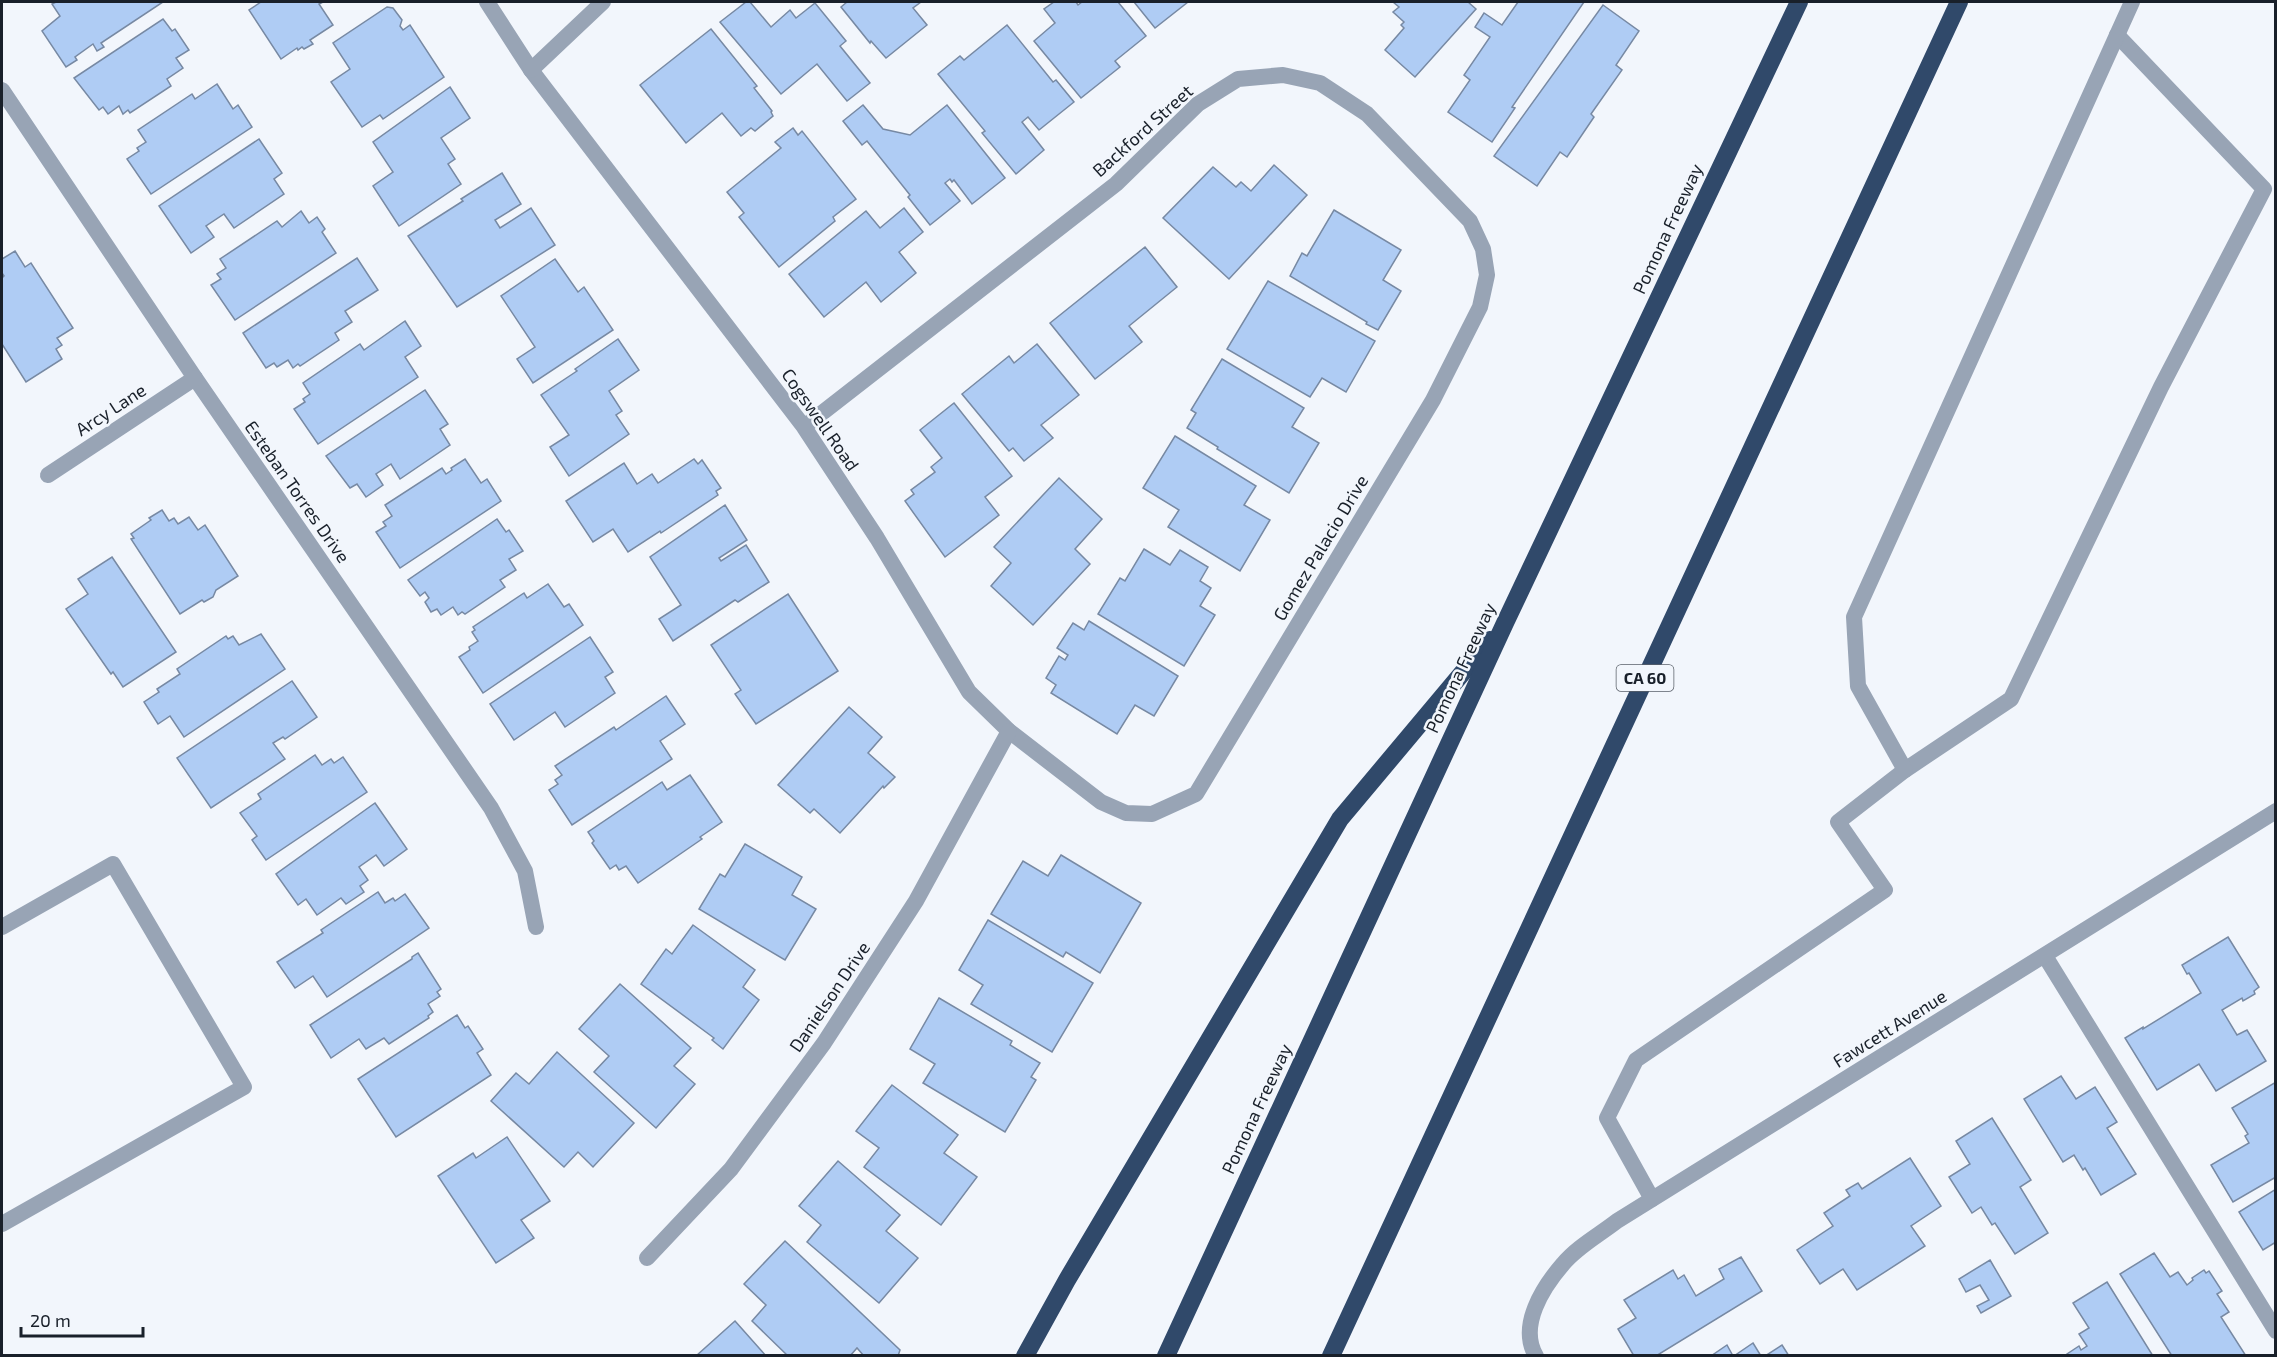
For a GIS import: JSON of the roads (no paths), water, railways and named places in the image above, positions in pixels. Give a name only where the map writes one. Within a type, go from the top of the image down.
[{"type":"highway","name":"Pomona Freeway","points":[[1166,1356],[1505,623],[1799,2]]},
{"type":"highway","name":"CA 60","points":[[1331,1356],[1959,2]]},
{"type":"highway","points":[[1025,1356],[1067,1280],[1340,819],[1505,623]]},
{"type":"street","name":"Cogswell Road","points":[[488,2],[531,70],[804,427],[877,537],[969,692],[1009,731],[1101,802],[1126,813],[1152,814]]},
{"type":"street","points":[[531,70],[603,2]]},
{"type":"street","points":[[1905,770],[1858,686],[1854,617],[2132,2]]},
{"type":"street","points":[[1652,1199],[1607,1118],[1636,1060],[1884,890],[1838,822],[1905,770],[2011,699],[2162,387],[2264,189],[2117,35]]},
{"type":"street","name":"Backford Street","points":[[804,427],[1116,184],[1198,104],[1238,79],[1283,75],[1320,83],[1367,114],[1470,221],[1483,249],[1487,275]]},
{"type":"street","name":"Esteban Torres Drive","points":[[2,90],[195,378],[492,808],[525,871],[536,927]]},
{"type":"street","name":"Gomez Palacio Drive","points":[[1152,814],[1196,794],[1433,400],[1480,308],[1487,275]]},
{"type":"street","name":"Arcy Lane","points":[[48,475],[195,378]]},
{"type":"street","name":"Danielson Drive","points":[[647,1258],[731,1169],[824,1043],[916,901],[1009,731]]},
{"type":"street","name":"Fawcett Avenue","points":[[1536,1356],[1529,1324],[1540,1297],[1563,1263],[1617,1221],[2276,811]]},
{"type":"street","points":[[2,927],[113,864],[244,1087],[2,1224]]},
{"type":"street","points":[[2045,956],[2276,1331]]}]
